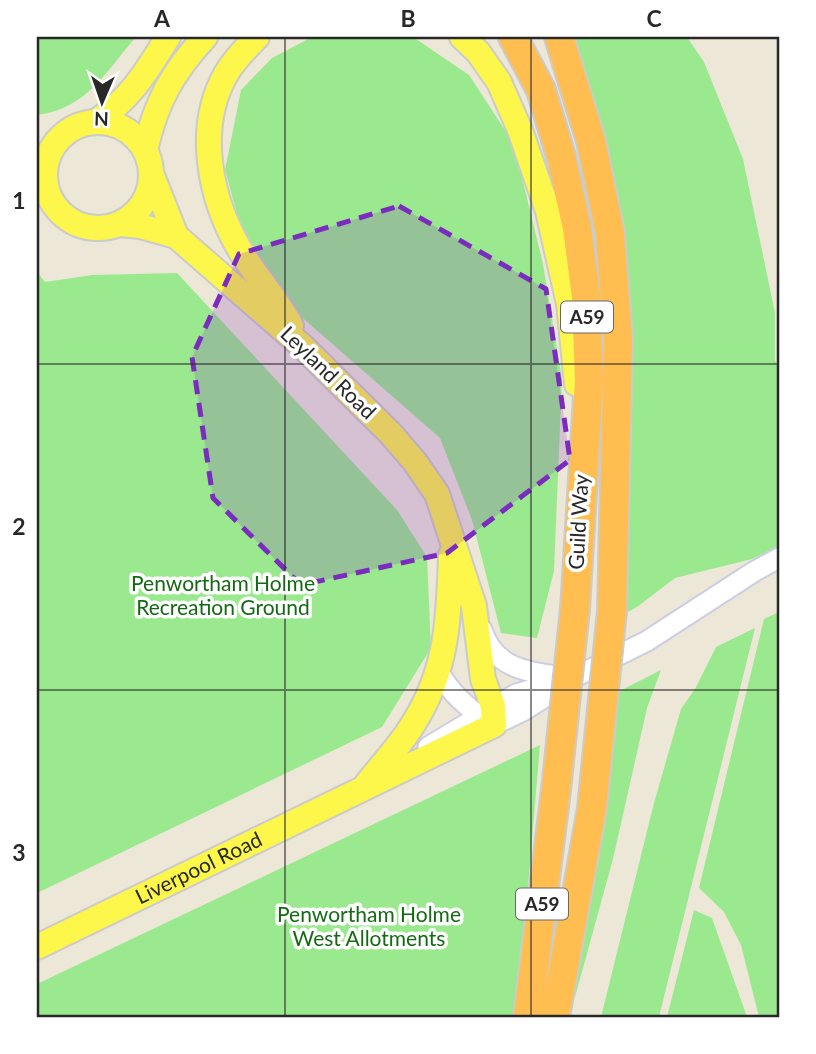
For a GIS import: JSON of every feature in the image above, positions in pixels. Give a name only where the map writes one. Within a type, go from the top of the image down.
[{"type":"highway","name":"Guild Way","points":[[513,37],[541,89],[561,156],[577,228],[586,297],[589,381],[583,444],[575,609],[528,1017]]},
{"type":"highway","name":"Guild Way","points":[[555,1017],[592,808],[612,611],[618,339],[610,233],[591,141],[559,37]]},
{"type":"main road","points":[[97,121],[116,108],[134,90],[168,37]]},
{"type":"main road","points":[[148,161],[137,138],[112,123],[97,121],[68,130],[57,140],[48,154],[41,179],[55,207],[73,222],[96,228],[120,223],[131,217],[146,197],[152,121],[166,87],[184,60],[205,37]]},
{"type":"main road","points":[[257,37],[232,66],[217,94],[209,127],[213,181],[223,214],[239,250],[288,320],[302,346]]},
{"type":"main road","points":[[462,37],[478,52],[499,82],[520,130],[548,211],[569,304],[583,444]]},
{"type":"main road","points":[[37,132],[68,130]]},
{"type":"main road","name":"Leyland Road","points":[[148,161],[176,236]]},
{"type":"main road","name":"Leyland Road","points":[[120,223],[176,236],[302,346],[391,434],[415,462],[437,494],[474,606],[488,716]]},
{"type":"main road","name":"Leyland Road","points":[[362,790],[415,723],[439,670],[448,627],[451,533]]},
{"type":"main road","name":"Liverpool Road","points":[[37,947],[362,790],[488,716]]},
{"type":"street","name":"Liverpool Road","points":[[488,716],[516,694],[573,678],[647,641],[779,558]]},
{"type":"street","points":[[474,606],[484,638],[494,654],[515,667],[573,678]]},
{"type":"street","points":[[439,670],[446,685],[488,716]]},
{"type":"highlighted area","points":[[399,206],[546,289],[570,460],[447,553],[301,585],[213,498],[192,357],[239,254]]},
{"type":"green space","points":[[37,37],[136,37],[105,75],[82,97],[54,111],[37,115]]},
{"type":"green space","points":[[312,37],[413,37],[469,75],[514,144],[543,264],[562,379],[554,571],[537,638],[501,633],[472,520],[440,438],[289,306],[244,239],[225,170],[241,90],[272,58]]},
{"type":"green space","points":[[570,37],[687,37],[704,62],[743,159],[775,313],[775,360],[779,370],[779,546],[752,559],[675,578],[637,607],[618,617],[629,423]]},
{"type":"green space","name":"Penwortham Holme Recreation Ground","points":[[37,272],[45,282],[92,275],[177,273],[397,510],[427,557],[431,648],[382,727],[37,893]]},
{"type":"green space","points":[[779,612],[779,1017],[759,1017],[741,945],[724,912],[699,888],[764,619]]},
{"type":"green space","points":[[755,628],[659,1017],[601,1017],[654,803],[681,709],[695,689],[716,647]]},
{"type":"green space","points":[[661,670],[647,708],[613,859],[575,997],[572,997],[608,697]]},
{"type":"green space","name":"Penwortham Holme West Allotments","points":[[540,745],[517,1017],[37,1017],[37,984]]},
{"type":"green space","points":[[694,910],[712,918],[747,1017],[667,1017]]}]
